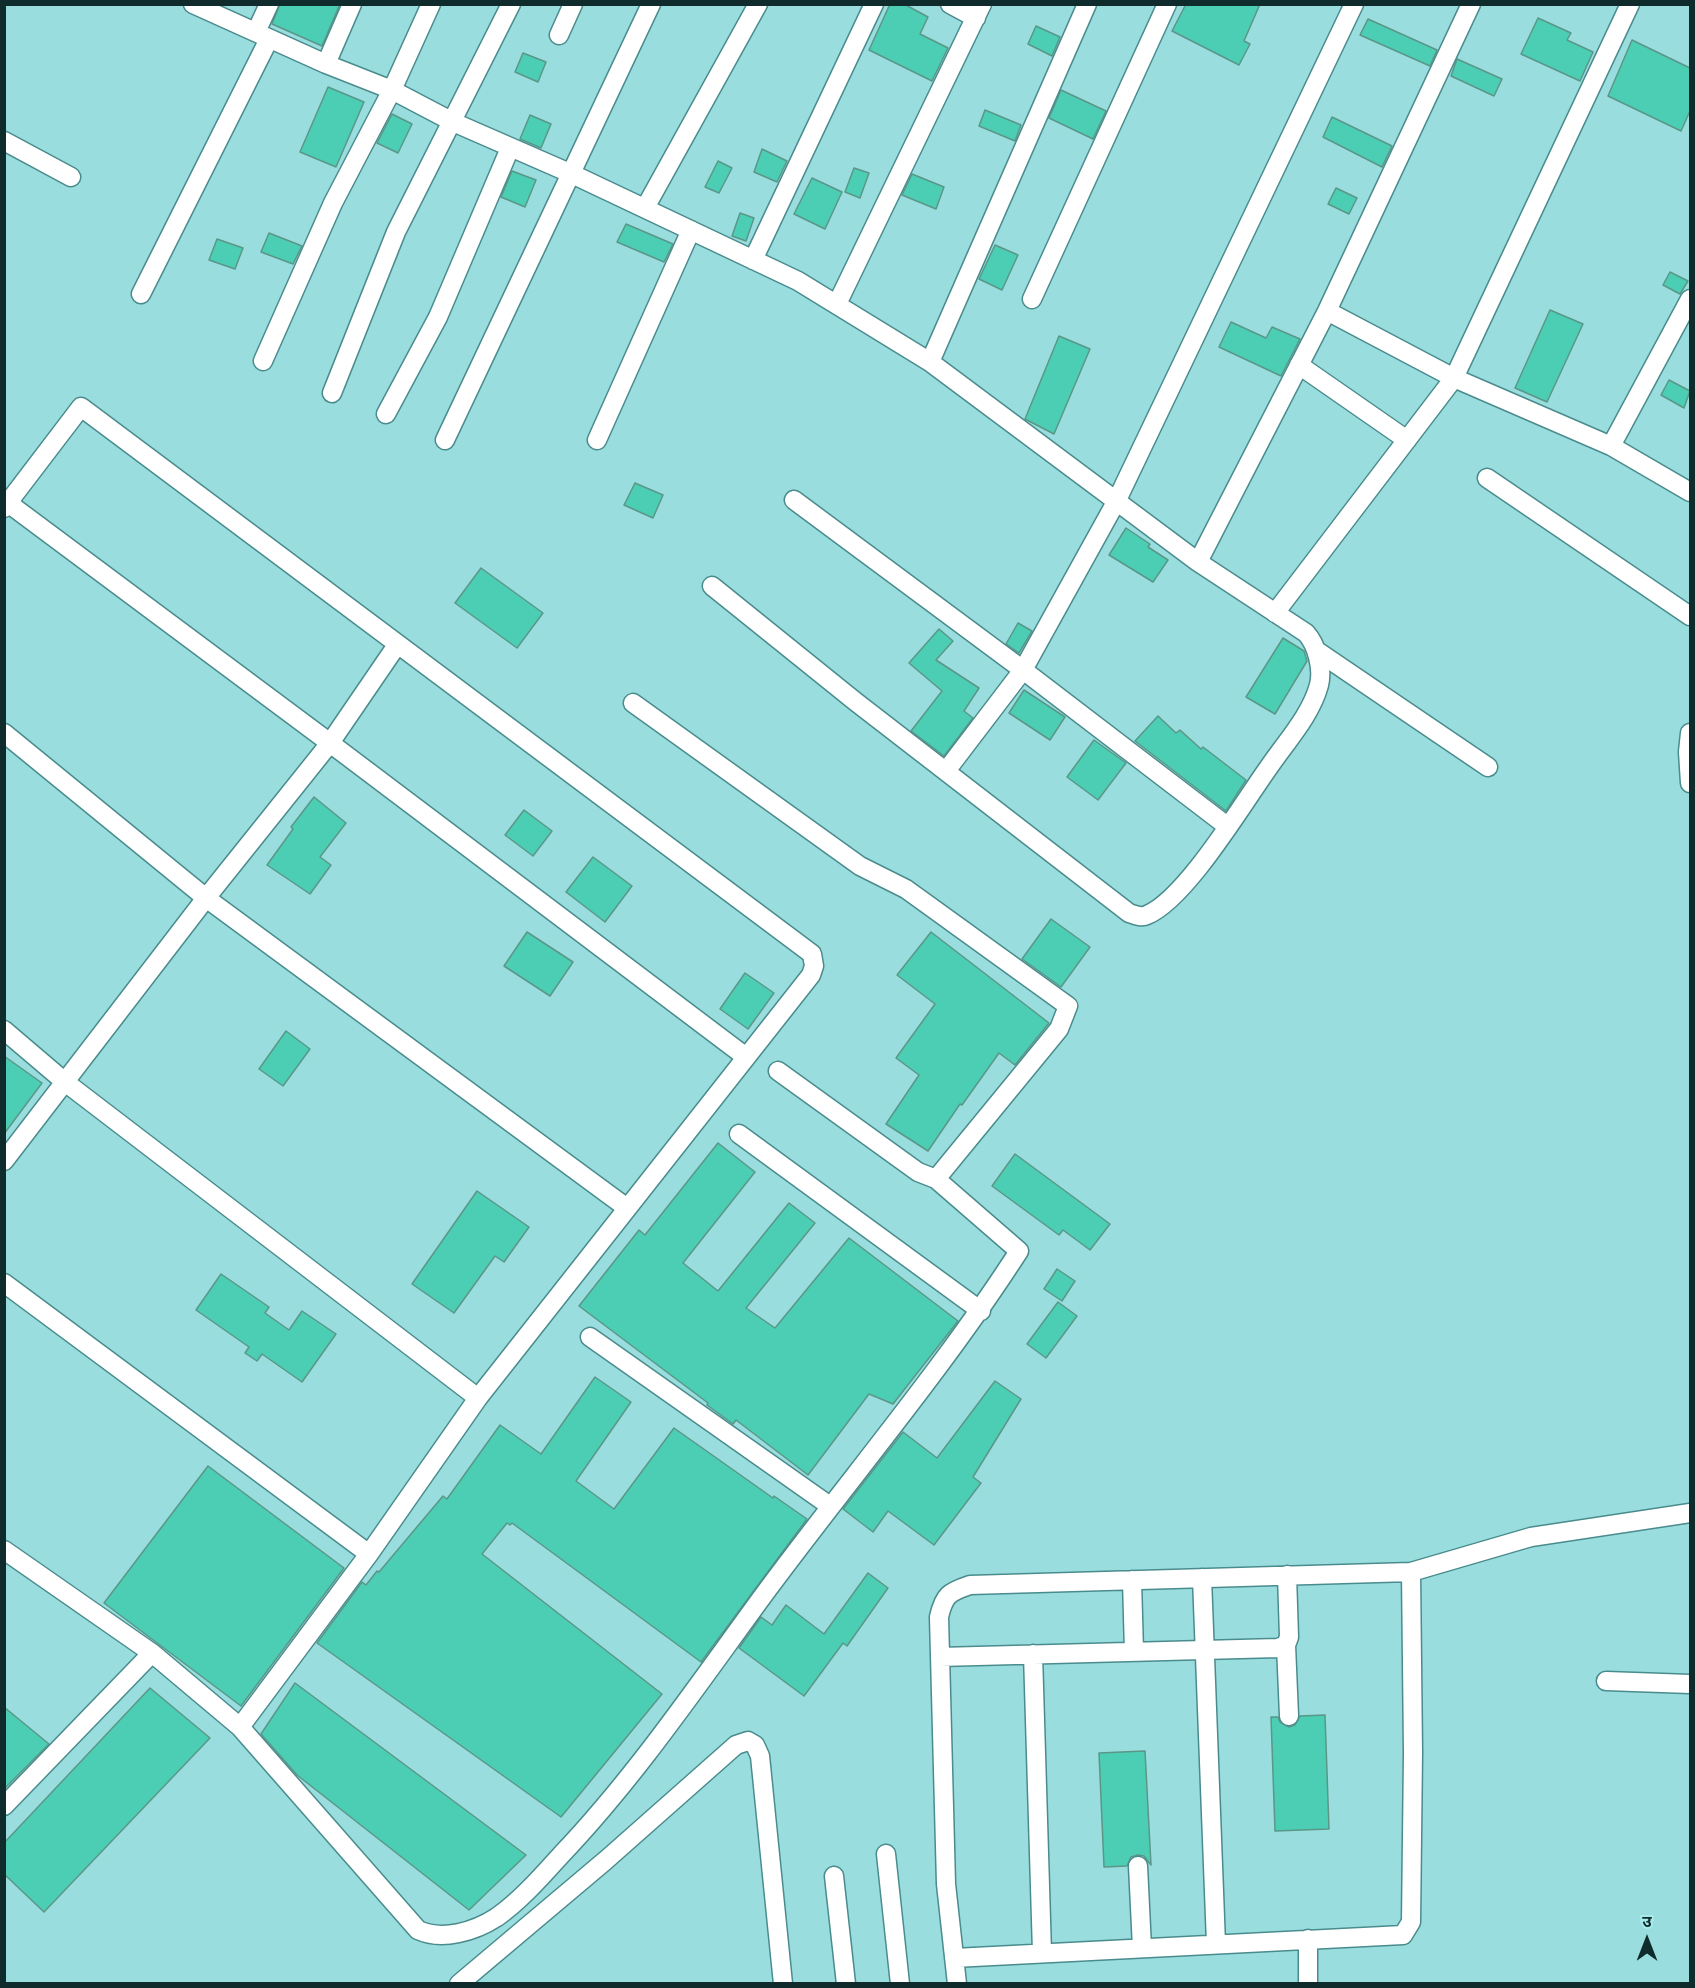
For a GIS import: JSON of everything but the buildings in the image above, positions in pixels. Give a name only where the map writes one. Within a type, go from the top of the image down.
[{"type":"street","points":[[193,4],[326,64],[392,90],[453,122],[572,174],[691,230],[837,304],[930,362],[1198,562],[1306,633],[1314,641],[1317,651],[1320,684],[1306,712],[1205,859],[1162,905],[1146,916],[1137,916],[1129,913],[946,771],[712,586]]},
{"type":"street","points":[[141,294],[262,35],[269,4]]},
{"type":"street","points":[[326,64],[352,4]]},
{"type":"street","points":[[263,361],[333,203],[392,90],[431,4]]},
{"type":"street","points":[[332,393],[396,232],[424,172],[453,122],[511,4]]},
{"type":"street","points":[[559,35],[573,4]]},
{"type":"street","points":[[445,440],[651,4]]},
{"type":"street","points":[[645,208],[758,4]]},
{"type":"street","points":[[753,260],[874,4]]},
{"type":"street","points":[[837,304],[979,11],[950,4]]},
{"type":"street","points":[[930,362],[1087,4]]},
{"type":"street","points":[[1032,299],[1167,4]]},
{"type":"street","points":[[946,771],[1023,670],[1116,501],[1354,4]]},
{"type":"street","points":[[1198,562],[1327,311],[1471,4]]},
{"type":"street","points":[[1275,613],[1454,378],[1630,4]]},
{"type":"street","points":[[4,141],[71,177]]},
{"type":"street","points":[[386,414],[438,316],[510,148]]},
{"type":"street","points":[[597,440],[691,230]]},
{"type":"street","points":[[1611,446],[1690,299]]},
{"type":"street","points":[[1327,311],[1454,378],[1611,446],[1690,492]]},
{"type":"street","points":[[1299,365],[1407,440]]},
{"type":"street","points":[[240,1727],[369,1554],[478,1398],[811,975],[814,966],[812,954],[81,407],[6,506],[330,743],[746,1057]]},
{"type":"street","points":[[1487,478],[1690,616]]},
{"type":"street","points":[[794,500],[1023,670],[1227,826]]},
{"type":"street","points":[[4,1161],[206,898],[330,743],[397,645]]},
{"type":"street","points":[[1317,651],[1488,767]]},
{"type":"street","points":[[633,702],[860,866],[906,889],[1068,1006],[1059,1029],[936,1179]]},
{"type":"street","points":[[4,733],[206,898],[627,1208]]},
{"type":"street","points":[[1690,733],[1688,752],[1690,783]]},
{"type":"street","points":[[4,1030],[65,1082],[478,1398]]},
{"type":"street","points":[[4,1550],[152,1653],[240,1727],[418,1930],[431,1936],[450,1936],[496,1917],[543,1875],[607,1806],[830,1506],[981,1311],[1019,1251],[936,1179],[918,1172],[778,1071]]},
{"type":"street","points":[[739,1134],[981,1311]]},
{"type":"street","points":[[4,1283],[369,1554]]},
{"type":"street","points":[[590,1337],[830,1506]]},
{"type":"street","points":[[957,1983],[946,1884],[939,1617],[943,1600],[954,1590],[970,1585],[1411,1572],[1531,1537],[1655,1516],[1690,1513]]},
{"type":"street","points":[[954,1958],[1403,1935],[1411,1922],[1413,1753],[1411,1572]]},
{"type":"street","points":[[1287,1575],[1289,1637],[1286,1645],[1289,1716]]},
{"type":"street","points":[[1202,1578],[1216,1944]]},
{"type":"street","points":[[1132,1580],[1134,1652]]},
{"type":"street","points":[[940,1657],[1278,1648],[1286,1645]]},
{"type":"street","points":[[4,1806],[152,1653]]},
{"type":"street","points":[[1033,1654],[1042,1953]]},
{"type":"street","points":[[1606,1681],[1690,1684]]},
{"type":"street","points":[[459,1983],[606,1860],[736,1744],[748,1741],[755,1745],[760,1756],[783,1983]]},
{"type":"street","points":[[886,1854],[900,1983]]},
{"type":"street","points":[[1138,1866],[1142,1948]]},
{"type":"street","points":[[834,1876],[846,1983]]},
{"type":"street","points":[[1308,1939],[1308,1983]]}]
